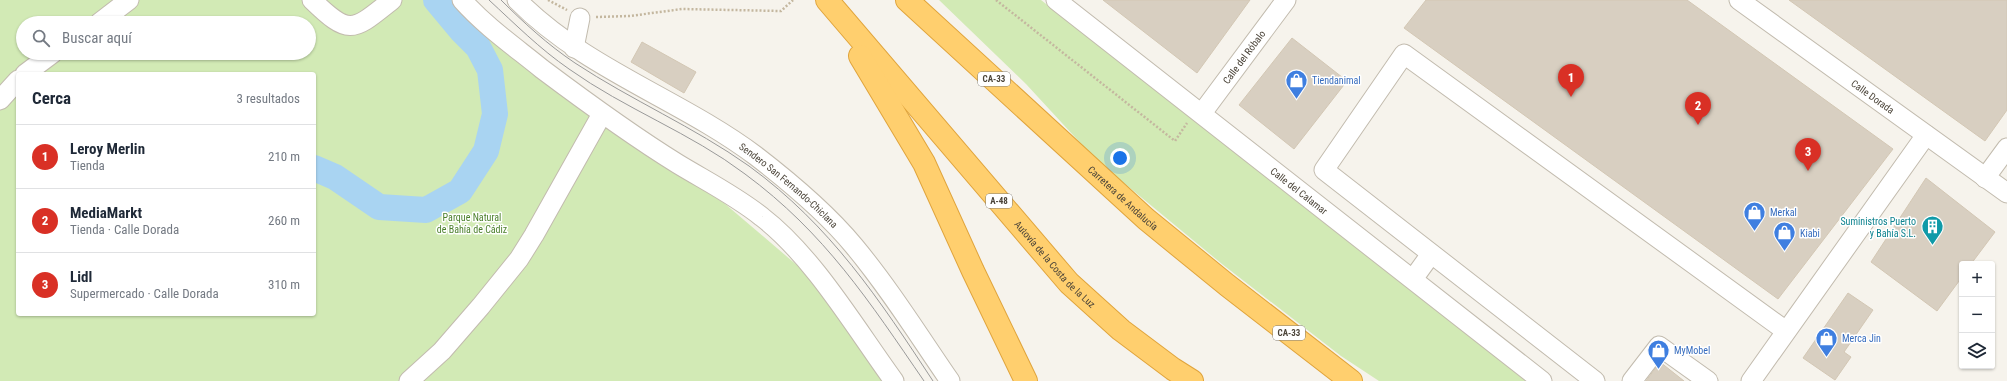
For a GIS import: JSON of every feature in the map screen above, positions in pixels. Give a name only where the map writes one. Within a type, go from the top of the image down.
[{"type":"highway","points":[[827,0],[924,163],[986,300],[1026,381]]},
{"type":"highway","name":"Autovía de la Costa de la Luz","points":[[827,0],[1069,283],[1121,330],[1173,369],[1192,381]]},
{"type":"highway","name":"Carretera de Andalucía","points":[[907,0],[1146,218],[1227,285],[1352,381]]},
{"type":"street","points":[[108,16],[129,0]]},
{"type":"street","points":[[312,0],[338,23],[346,26],[354,26],[362,23],[392,0]]},
{"type":"street","points":[[462,0],[473,13],[518,50],[602,114],[678,164],[729,193],[763,218],[810,266],[894,381]]},
{"type":"street","name":"Sendero San Fernando-Chiclana","points":[[517,0],[574,48],[719,131],[756,156],[807,197],[854,246],[950,381]]},
{"type":"street","name":"Calle del Calamar","points":[[1057,0],[1542,381]]},
{"type":"street","name":"Calle del Róbalo","points":[[1199,111],[1286,0]]},
{"type":"street","name":"Calle Dorada","points":[[1739,0],[2007,193]]},
{"type":"street","points":[[574,48],[580,18]]},
{"type":"street","points":[[1591,380],[1324,170],[1404,54],[1786,331]]},
{"type":"street","points":[[27,72],[43,60]]},
{"type":"street","points":[[0,100],[16,82]]},
{"type":"street","points":[[409,381],[442,351],[482,306],[519,259],[602,114]]},
{"type":"street","points":[[1751,381],[1926,135]]},
{"type":"street","points":[[1985,178],[2007,148]]},
{"type":"street","points":[[1413,279],[1432,254]]},
{"type":"street","points":[[1632,381],[1659,346],[1708,381]]},
{"type":"path","points":[[548,0],[580,18],[630,16],[682,8],[781,12],[793,0]]},
{"type":"path","points":[[996,0],[1175,141],[1199,111]]},
{"type":"green space","name":"Parque Natural de Bahía de Cádiz","points":[[0,0],[455,0],[478,30],[638,149],[724,203],[805,272],[884,381],[0,381]]},
{"type":"green space","points":[[939,0],[1041,0],[1529,381],[1379,381],[1341,356],[1222,264],[1113,174],[1085,148],[1026,84]]},
{"type":"building","points":[[1103,0],[1250,0],[1197,73]]},
{"type":"building","points":[[1426,0],[1687,0],[1893,149],[1778,299],[1404,28]]},
{"type":"building","points":[[1789,0],[2007,0],[2007,110],[1985,141]]},
{"type":"building","points":[[1292,38],[1347,81],[1294,149],[1239,105]]},
{"type":"building","points":[[642,42],[696,72],[684,93],[631,62]]},
{"type":"building","name":"Suministros Puerto y Bahía S.L.","points":[[1926,178],[1995,232],[1973,261],[1959,261],[1959,281],[1937,311],[1871,262]]},
{"type":"building","points":[[1848,293],[1873,310],[1844,352],[1851,357],[1835,380],[1803,358]]},
{"type":"building","name":"MyMobel","points":[[1660,362],[1684,381],[1646,381]]},
{"type":"waterway","points":[[316,169],[335,177],[379,207],[426,210],[460,191],[486,151],[495,114],[490,70],[478,47],[461,30],[436,0]]},
{"type":"tram line","points":[[489,0],[538,45],[569,69],[613,97],[680,133],[724,159],[773,197],[799,220],[844,270],[884,323],[924,381]]},
{"type":"tram line","points":[[501,0],[536,33],[575,63],[728,152],[749,166],[778,189],[805,213],[852,265],[893,321],[933,381]]},
{"type":"place","name":"Leroy Merlin","points":[[1571,97]]},
{"type":"place","name":"Tiendanimal","points":[[1296,100]]},
{"type":"place","name":"MediaMarkt","points":[[1698,125]]},
{"type":"place","name":"Lidl","points":[[1808,171]]},
{"type":"place","name":"Merkal","points":[[1755,232]]},
{"type":"place","name":"Suministros Puerto y Bahía S.L.","points":[[1932,246]]},
{"type":"place","name":"Kiabi","points":[[1784,252]]},
{"type":"place","name":"Merca Jin","points":[[1827,358]]},
{"type":"place","name":"MyMobel","points":[[1658,370]]}]
